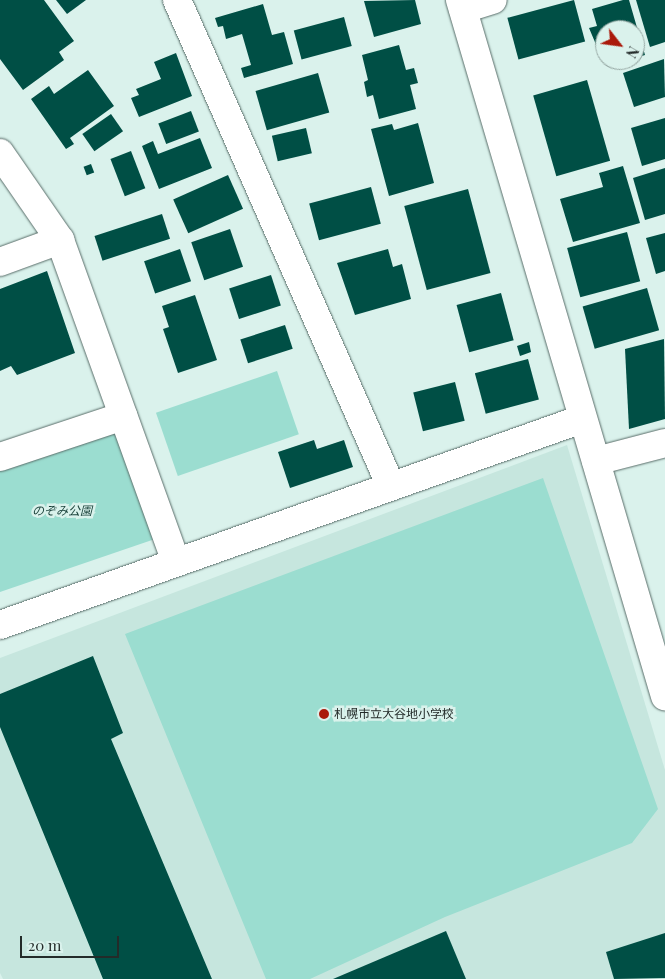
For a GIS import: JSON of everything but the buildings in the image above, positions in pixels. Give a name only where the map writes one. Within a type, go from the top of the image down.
[{"type":"street","points":[[177,0],[390,484]]},
{"type":"street","points":[[493,0],[461,4],[665,696]]},
{"type":"street","points":[[0,153],[60,240],[176,562]]},
{"type":"street","points":[[0,262],[60,240]]},
{"type":"street","points":[[0,457],[123,416]]},
{"type":"street","points":[[0,625],[390,484],[582,418]]},
{"type":"street","points":[[596,461],[665,443]]},
{"type":"shaded area","name":"札幌市立大谷地小学校","points":[[567,445],[665,770],[665,979],[3,979],[0,973],[0,658]]},
{"type":"green space","points":[[277,371],[299,434],[178,476],[156,413]]},
{"type":"green space","name":"のぞみ公園","points":[[119,430],[155,539],[0,592],[0,471]]},
{"type":"green space","points":[[543,478],[658,809],[632,843],[445,917],[310,979],[266,979],[125,634]]},
{"type":"place","name":"札幌市立大谷地小学校","points":[[324,714]]}]
